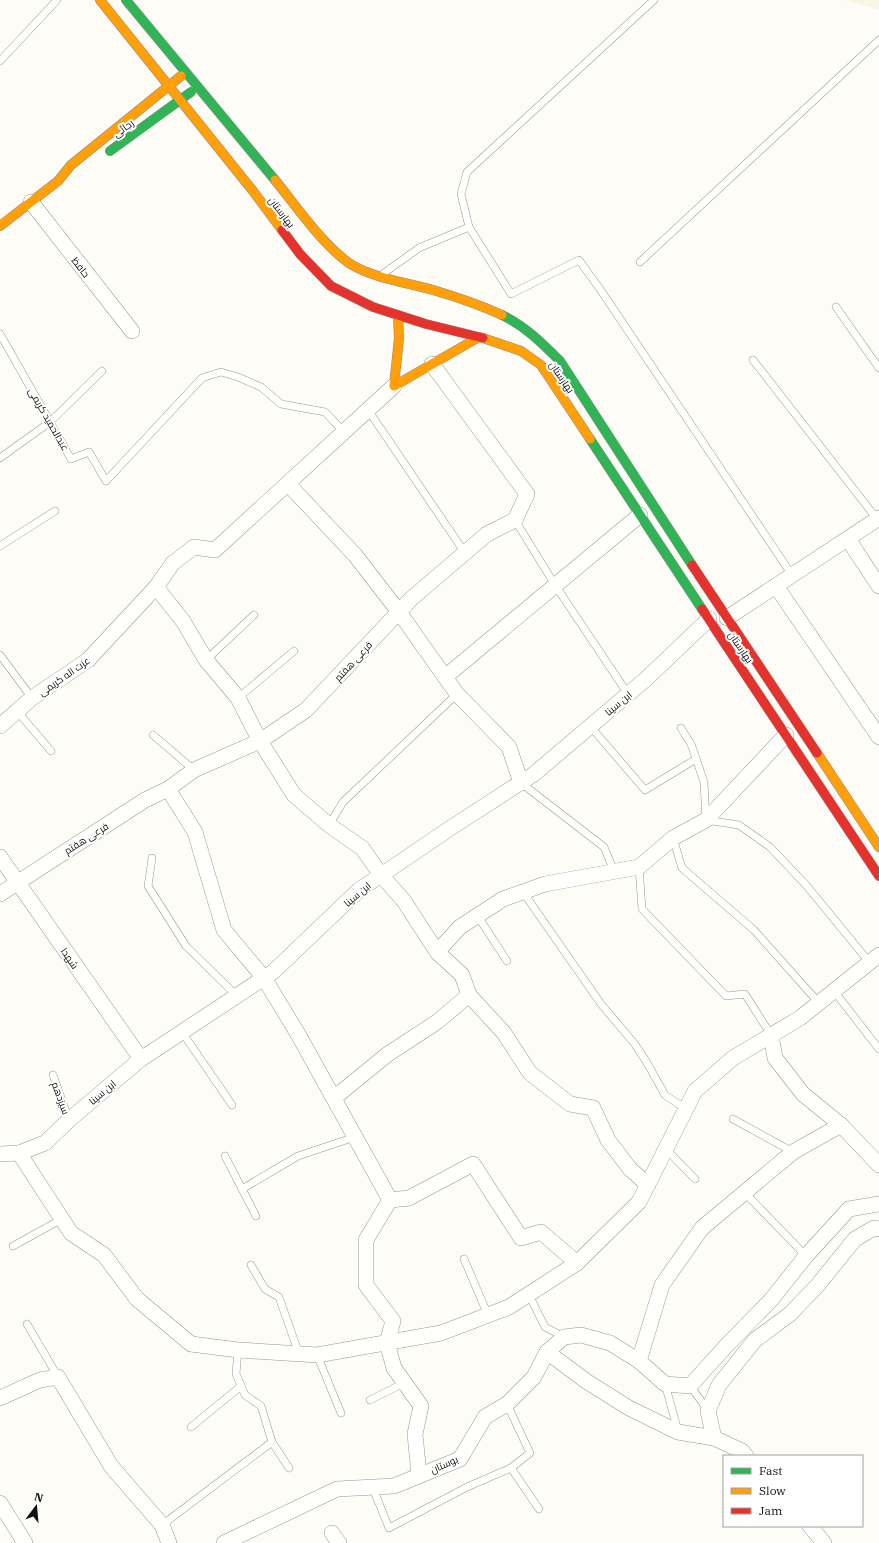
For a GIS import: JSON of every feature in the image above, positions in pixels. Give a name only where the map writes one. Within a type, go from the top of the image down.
[{"type":"street","name":"بهارستان","points":[[100,0],[253,191],[300,254],[332,286],[373,307],[426,324],[479,337],[521,351],[541,365],[879,876]]},
{"type":"street","name":"بهارستان","points":[[126,0],[330,247],[353,265],[380,276],[434,290],[482,306],[512,320],[538,339],[560,360],[879,847]]},
{"type":"street","name":"رجائی","points":[[0,226],[58,181],[71,164],[170,86],[185,72]]},
{"type":"street","name":"رجائی","points":[[101,158],[197,87]]},
{"type":"street","name":"رجائی","points":[[58,181],[76,175]]},
{"type":"street","name":"حافظ","points":[[31,202],[132,331]]},
{"type":"street","points":[[394,386],[399,338],[398,315]]},
{"type":"street","points":[[479,337],[394,386],[288,484],[355,555],[399,612],[458,694],[509,747],[521,783]]},
{"type":"street","points":[[432,364],[527,494],[515,520]]},
{"type":"street","name":"عزت اله کریمی","points":[[0,726],[32,698],[88,660],[156,587],[173,563],[194,547],[215,550],[288,484]]},
{"type":"street","points":[[445,677],[640,515]]},
{"type":"street","points":[[728,618],[878,518]]},
{"type":"street","name":"فرعی هفتم","points":[[0,894],[145,800],[168,789],[194,770],[260,741],[306,710],[412,598],[487,534],[515,520]]},
{"type":"street","points":[[848,538],[879,586]]},
{"type":"street","points":[[776,586],[879,738]]},
{"type":"street","points":[[156,587],[184,621],[206,660],[238,698],[260,741],[294,795],[329,825],[362,848],[381,875],[404,901],[437,952],[462,975],[469,995],[504,1033],[530,1072],[570,1104],[593,1108],[608,1140],[630,1169],[648,1185]]},
{"type":"street","name":"ابن سینا","points":[[0,1154],[19,1153],[45,1143],[69,1120],[141,1060],[273,972],[359,890],[534,774],[628,694],[709,619]]},
{"type":"street","points":[[437,952],[460,927],[502,899],[545,884],[639,867],[673,838],[706,820],[786,735]]},
{"type":"street","points":[[168,789],[195,832],[224,930],[264,978],[298,1034],[390,1200]]},
{"type":"street","name":"شهدا","points":[[0,857],[141,1060]]},
{"type":"street","points":[[19,1153],[71,1233],[104,1255],[137,1299],[191,1344],[238,1350],[317,1355],[441,1333],[509,1307],[577,1263],[639,1202],[695,1091],[733,1058],[800,1018],[874,959]]},
{"type":"street","points":[[334,1098],[388,1054],[437,1022],[469,995]]},
{"type":"street","points":[[771,1035],[775,1058],[803,1094],[841,1124],[879,1165]]},
{"type":"street","points":[[639,1361],[662,1285],[702,1228],[793,1152],[841,1124]]},
{"type":"street","points":[[390,1200],[409,1198],[473,1164],[521,1238],[541,1232],[577,1263]]},
{"type":"street","points":[[390,1200],[366,1240],[366,1285],[393,1321],[387,1343],[394,1368],[421,1406],[415,1434],[419,1475]]},
{"type":"street","points":[[564,1337],[581,1335],[610,1343],[639,1361],[665,1384],[690,1386],[726,1346],[771,1300],[806,1256],[849,1209],[879,1204]]},
{"type":"street","points":[[714,1438],[708,1411],[718,1385],[755,1340],[790,1314],[817,1286],[855,1238],[874,1228],[879,1229]]},
{"type":"street","name":"بوستان","points":[[224,1543],[337,1489],[394,1486],[460,1458],[485,1417],[507,1404],[534,1376],[547,1352],[564,1337]]},
{"type":"street","points":[[547,1352],[586,1381],[629,1408],[678,1432],[714,1438],[742,1451],[745,1455]]},
{"type":"street","points":[[0,1398],[40,1380],[58,1377],[111,1466],[162,1525],[169,1543]]},
{"type":"street","points":[[0,1503],[25,1543]]},
{"type":"street","points":[[811,1527],[824,1543]]},
{"type":"lane","points":[[0,60],[57,0]]},
{"type":"lane","points":[[654,0],[467,172],[461,194],[469,227],[511,294],[579,260],[611,305],[792,575]]},
{"type":"lane","points":[[640,262],[879,40]]},
{"type":"lane","points":[[380,276],[419,248],[469,227]]},
{"type":"lane","points":[[836,307],[879,368]]},
{"type":"lane","name":"عبدالحمید کریمی","points":[[0,334],[71,459],[89,452],[106,481],[202,378],[221,372],[238,377],[260,387],[281,404],[325,412],[344,432]]},
{"type":"lane","points":[[753,360],[878,518]]},
{"type":"lane","points":[[0,458],[50,422],[102,371]]},
{"type":"lane","points":[[368,410],[465,553]]},
{"type":"lane","points":[[0,546],[55,511]]},
{"type":"lane","points":[[515,520],[555,585],[628,694]]},
{"type":"lane","points":[[206,660],[254,614]]},
{"type":"lane","points":[[238,698],[294,651]]},
{"type":"lane","points":[[0,655],[32,698]]},
{"type":"lane","points":[[329,825],[343,802],[458,694]]},
{"type":"lane","points":[[17,711],[51,751]]},
{"type":"lane","points":[[590,726],[645,790],[696,759]]},
{"type":"lane","points":[[681,728],[691,744],[704,782],[706,820],[739,825],[770,847],[874,959]]},
{"type":"lane","points":[[153,735],[194,770]]},
{"type":"lane","points":[[521,783],[604,847],[614,871]]},
{"type":"lane","points":[[673,838],[682,868],[754,930],[819,1003]]},
{"type":"lane","points":[[152,858],[148,886],[186,946],[237,996]]},
{"type":"lane","points":[[639,867],[642,909],[726,996],[745,994],[771,1035]]},
{"type":"lane","points":[[523,892],[601,1004],[634,1043],[646,1061],[664,1095],[686,1109]]},
{"type":"lane","points":[[477,915],[507,961]]},
{"type":"lane","points":[[834,991],[879,1049]]},
{"type":"lane","points":[[182,1032],[232,1105]]},
{"type":"lane","name":"سیزدهم","points":[[53,1075],[69,1120]]},
{"type":"lane","points":[[734,1119],[793,1152]]},
{"type":"lane","points":[[242,1189],[298,1156],[355,1137]]},
{"type":"lane","points":[[666,1149],[695,1179]]},
{"type":"lane","points":[[225,1156],[256,1216]]},
{"type":"lane","points":[[744,1192],[806,1256]]},
{"type":"lane","points":[[13,1246],[62,1218]]},
{"type":"lane","points":[[464,1259],[488,1315]]},
{"type":"lane","points":[[251,1265],[265,1289],[279,1297],[299,1354]]},
{"type":"lane","points":[[529,1295],[545,1327],[564,1337]]},
{"type":"lane","points":[[26,1324],[58,1377]]},
{"type":"lane","points":[[238,1350],[236,1374],[241,1386],[245,1395],[261,1406],[272,1442],[289,1468]]},
{"type":"lane","points":[[317,1355],[340,1413]]},
{"type":"lane","points":[[370,1400],[404,1383]]},
{"type":"lane","points":[[665,1384],[678,1432]]},
{"type":"lane","points":[[191,1427],[241,1386]]},
{"type":"lane","points":[[690,1386],[708,1411]]},
{"type":"lane","points":[[372,1486],[389,1528],[468,1487],[511,1468],[530,1453],[507,1404]]},
{"type":"lane","points":[[162,1525],[272,1442]]},
{"type":"lane","points":[[511,1468],[539,1509]]},
{"type":"shaded area","points":[[845,0],[879,0],[879,10]]},
{"type":"traffic: fast","points":[[126,0],[275,180]]},
{"type":"traffic: fast","points":[[110,151],[191,92]]},
{"type":"traffic: fast","points":[[502,315],[510,319],[540,341],[560,361],[692,565]]},
{"type":"traffic: fast","points":[[590,439],[702,609]]},
{"type":"traffic: slow","points":[[100,0],[253,191],[282,230]]},
{"type":"traffic: slow","points":[[0,226],[58,181],[71,165],[181,76]]},
{"type":"traffic: slow","points":[[275,180],[321,237],[331,248],[352,265],[381,277],[460,298],[502,315]]},
{"type":"traffic: slow","points":[[398,315],[399,338],[394,386],[479,337]]},
{"type":"traffic: slow","points":[[483,338],[521,351],[541,365],[590,439]]},
{"type":"traffic: slow","points":[[817,753],[879,847]]},
{"type":"traffic: jam","points":[[282,230],[300,254],[331,286],[373,307],[426,324],[483,338]]},
{"type":"traffic: jam","points":[[692,565],[817,753]]},
{"type":"traffic: jam","points":[[702,609],[879,876]]}]
